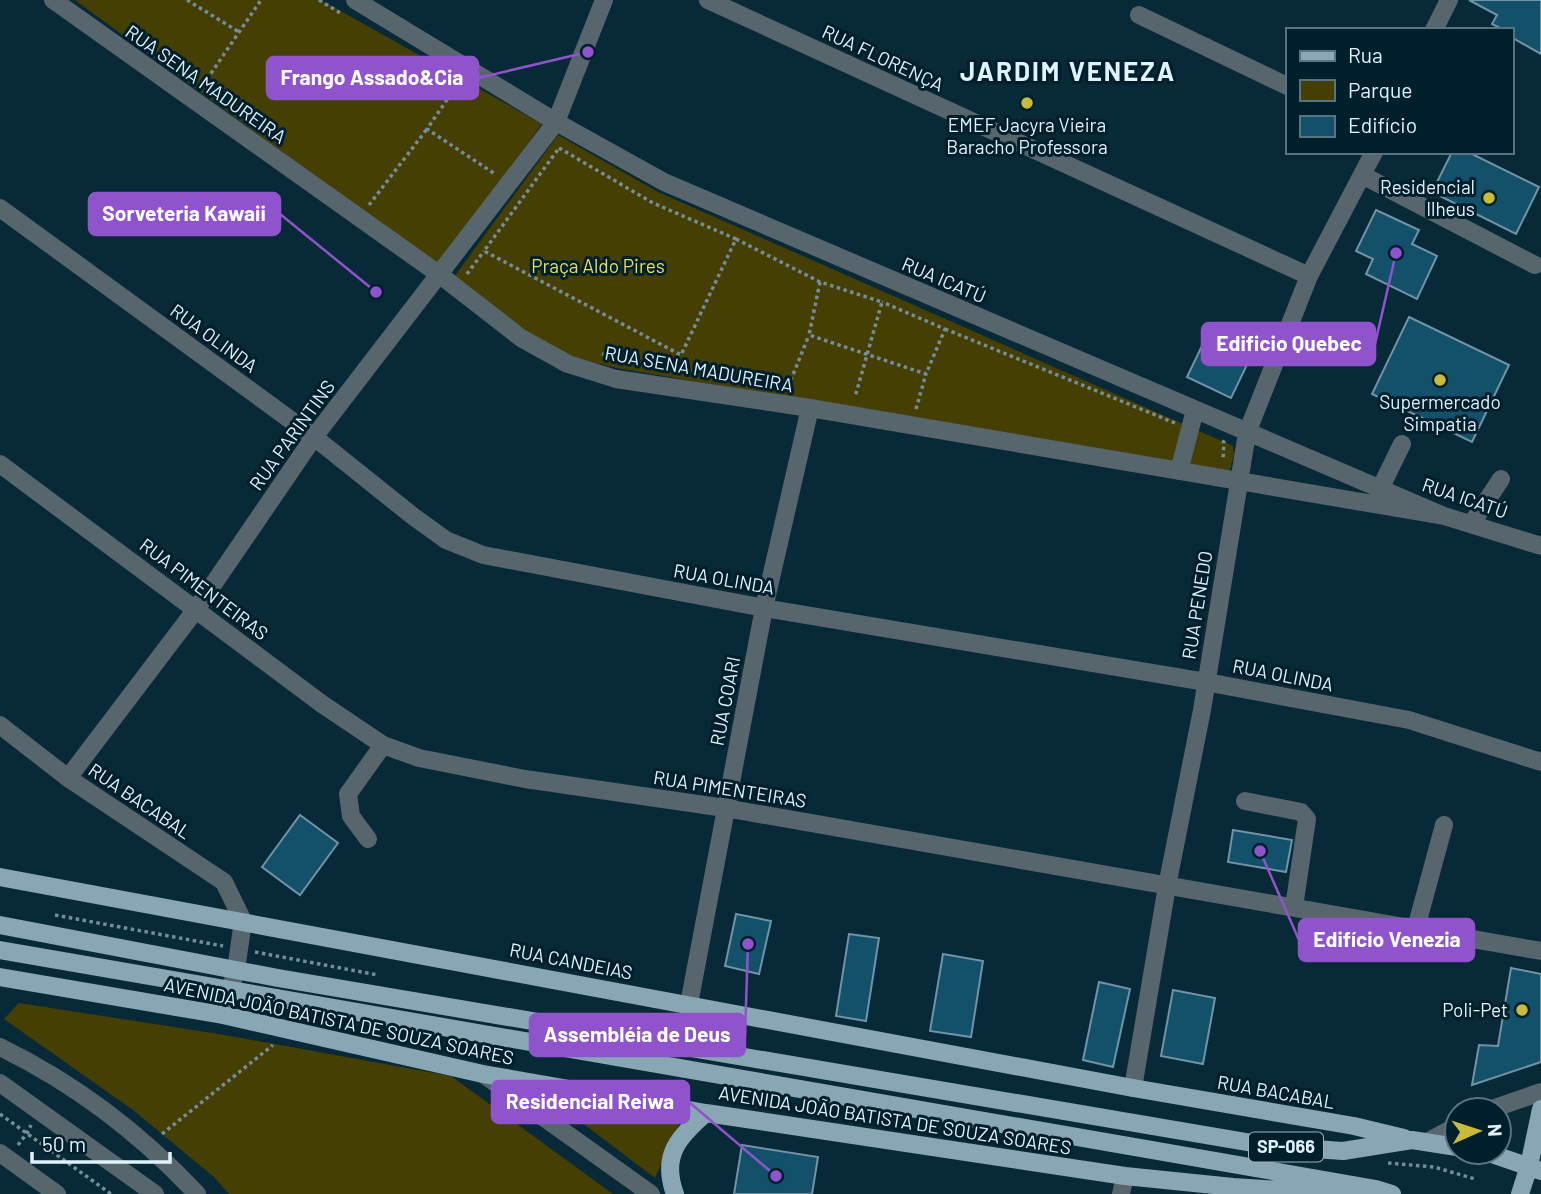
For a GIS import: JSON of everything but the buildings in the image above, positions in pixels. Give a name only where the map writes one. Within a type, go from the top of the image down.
[{"type":"main road","name":"RUA CANDEIAS","points":[[0,877],[1133,1088]]},
{"type":"main road","name":"SP-066","points":[[0,925],[236,970],[684,1049],[1270,1146],[1343,1151],[1419,1141],[1443,1145]]},
{"type":"main road","name":"SP-066","points":[[0,950],[1384,1192]]},
{"type":"main road","name":"AVENIDA JOÃO BATISTA DE SOUZA SOARES","points":[[0,976],[223,1015],[483,1074],[1123,1185],[1233,1187],[1327,1193],[1384,1192]]},
{"type":"main road","name":"RUA BACABAL","points":[[1133,1088],[1354,1126],[1419,1141]]},
{"type":"main road","points":[[1520,1194],[1535,1168],[1541,1109]]},
{"type":"main road","points":[[675,1194],[669,1168],[676,1144],[685,1131],[706,1113]]},
{"type":"main road","points":[[1513,1161],[1535,1168]]},
{"type":"street","name":"RUA SENA MADUREIRA","points":[[52,0],[440,275],[521,338],[568,364],[616,379],[810,408],[1444,516]]},
{"type":"street","name":"RUA ICATÚ","points":[[355,0],[556,122],[664,182],[1444,516],[1541,546]]},
{"type":"street","name":"RUA PARINTINS","points":[[68,778],[197,608],[314,437],[556,122],[604,0]]},
{"type":"street","name":"RUA FLORENÇA","points":[[708,0],[1309,276]]},
{"type":"street","points":[[1435,28],[1449,0]]},
{"type":"street","points":[[1139,15],[1286,86]]},
{"type":"street","name":"RUA PENEDO","points":[[1133,1088],[1167,886],[1206,681],[1247,433],[1309,276],[1373,154]]},
{"type":"street","points":[[1362,175],[1535,265]]},
{"type":"street","name":"RUA OLINDA","points":[[0,208],[314,437],[446,540],[483,555],[522,565],[1206,681],[1409,720],[1541,762]]},
{"type":"street","name":"RUA COARI","points":[[690,1004],[764,608],[810,408]]},
{"type":"street","points":[[1179,471],[1195,410]]},
{"type":"street","points":[[1380,489],[1402,444]]},
{"type":"street","name":"RUA PIMENTEIRAS","points":[[0,464],[197,608],[322,704],[383,745],[419,758],[525,779],[725,808],[1541,951]]},
{"type":"street","points":[[1472,523],[1501,479]]},
{"type":"street","name":"RUA BACABAL","points":[[0,726],[68,778],[224,882],[243,921]]},
{"type":"street","points":[[368,839],[351,816],[348,794],[383,745]]},
{"type":"street","points":[[1245,802],[1301,812],[1307,819],[1294,907]]},
{"type":"street","points":[[1416,928],[1444,825]]},
{"type":"street","points":[[223,1015],[236,970],[243,921]]},
{"type":"street","points":[[0,1047],[74,1089],[103,1109],[149,1147],[197,1194]]},
{"type":"street","points":[[483,1074],[651,1194]]},
{"type":"street","points":[[0,1083],[155,1194]]},
{"type":"street","points":[[1513,1102],[1541,1092]]},
{"type":"street","points":[[1419,1141],[1443,1132]]},
{"type":"street","points":[[0,1153],[57,1194]]},
{"type":"path","points":[[187,0],[239,32]]},
{"type":"path","points":[[200,89],[261,0]]},
{"type":"path","points":[[319,0],[342,14]]},
{"type":"path","points":[[365,211],[459,82],[470,88]]},
{"type":"path","points":[[427,129],[497,175]]},
{"type":"path","points":[[464,278],[559,148],[653,203],[736,239],[820,282],[882,302],[1224,442],[1222,462]]},
{"type":"path","points":[[484,251],[681,355],[736,239]]},
{"type":"path","points":[[788,387],[809,335],[820,282]]},
{"type":"path","points":[[854,399],[882,302]]},
{"type":"path","points":[[915,411],[926,374],[945,329]]},
{"type":"path","points":[[809,335],[926,374]]},
{"type":"path","points":[[598,354],[706,373]]},
{"type":"path","points":[[779,386],[797,389]]},
{"type":"path","points":[[149,1147],[173,1124],[274,1044]]},
{"type":"path","points":[[0,1114],[111,1194]]},
{"type":"green space","points":[[75,0],[321,0],[542,124],[438,266]]},
{"type":"green space","name":"Praça Aldo Pires","points":[[558,135],[658,192],[1233,446],[1234,454],[1229,474],[617,368],[569,357],[526,332],[454,277]]},
{"type":"green space","points":[[19,1003],[219,1034],[451,1076],[613,1194],[229,1194],[214,1177],[133,1110],[4,1019]]},
{"type":"green space","points":[[580,1102],[680,1122],[655,1178],[569,1113],[572,1106]]},
{"type":"place","name":"Frango Assado&Cia","points":[[588,52]]},
{"type":"place","name":"EMEF Jacyra Vieira Baracho Professora","points":[[1027,103]]},
{"type":"place","name":"Residencial Ilheus","points":[[1489,198]]},
{"type":"place","name":"Edificio Quebec","points":[[1396,253]]},
{"type":"place","name":"Sorveteria Kawaii","points":[[376,292]]},
{"type":"place","name":"Supermercado Simpatia","points":[[1440,380]]},
{"type":"place","name":"Edifício Venezia","points":[[1260,851]]},
{"type":"place","name":"Assembléia de Deus","points":[[748,944]]},
{"type":"place","name":"Poli-Pet","points":[[1522,1010]]},
{"type":"place","name":"Residencial Reiwa","points":[[776,1176]]},
{"type":"district","name":"JARDIM VENEZA","points":[[1068,72]]}]
